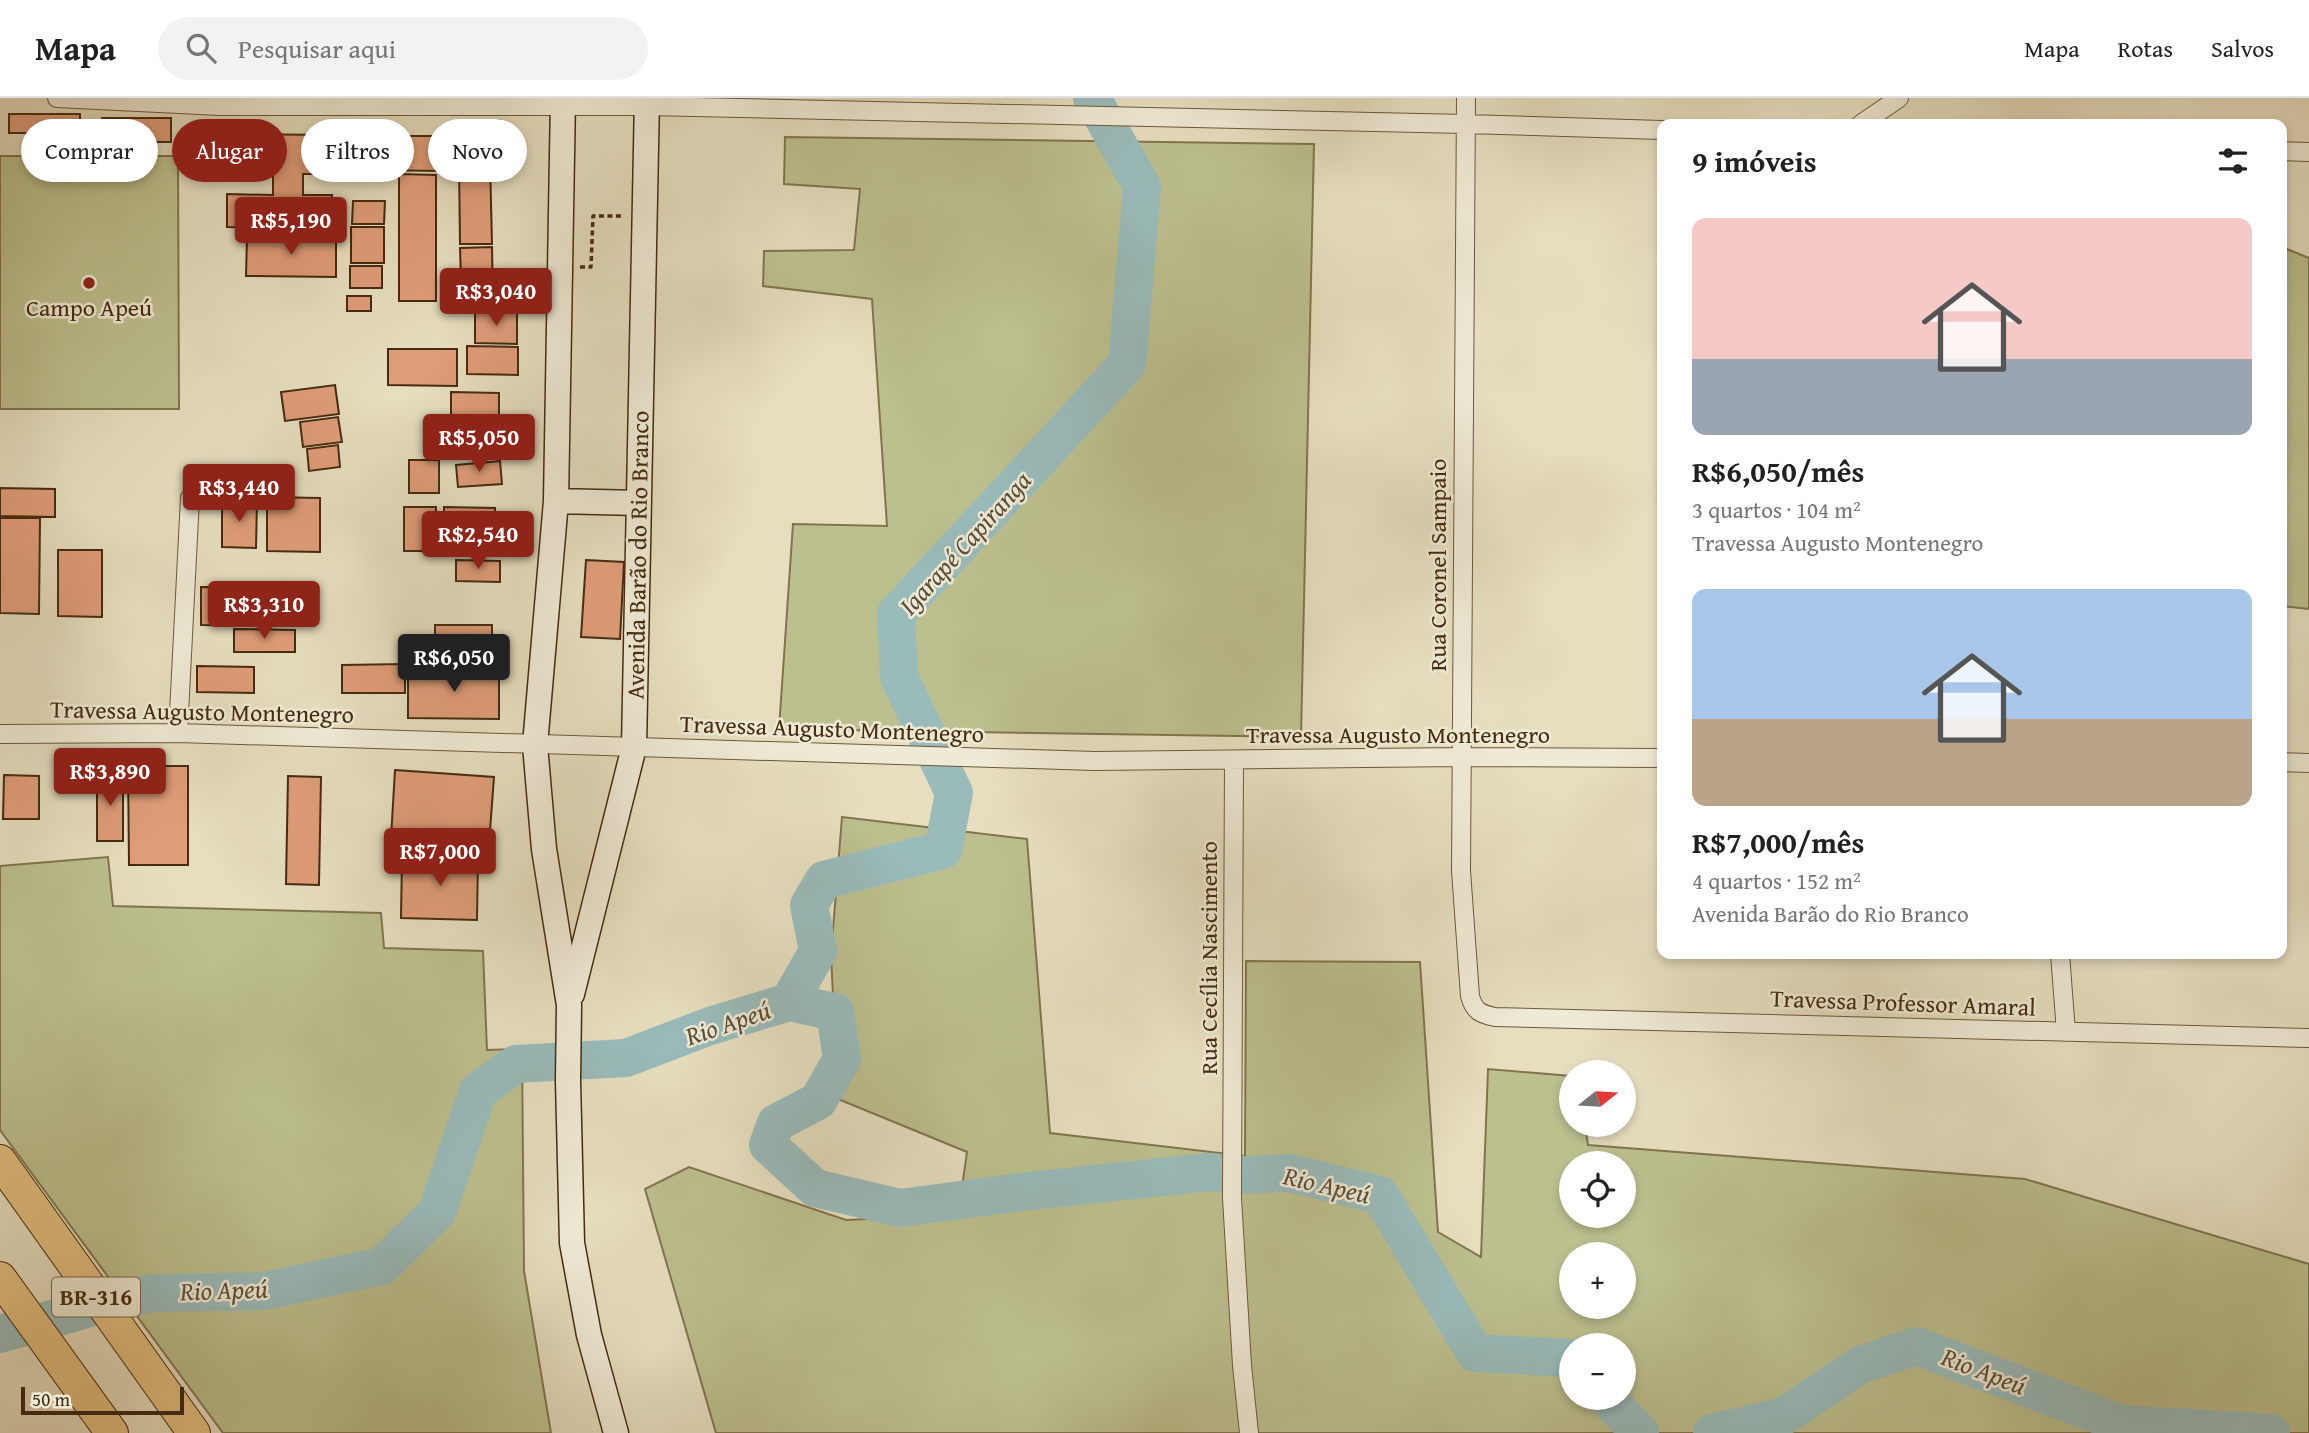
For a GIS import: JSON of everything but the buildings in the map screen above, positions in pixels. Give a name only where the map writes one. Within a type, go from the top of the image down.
[{"type":"highway","name":"BR-316","points":[[0,1161],[194,1433]]},
{"type":"highway","name":"BR-316","points":[[0,1278],[111,1433]]},
{"type":"main road","name":"Avenida Barão do Rio Branco","points":[[563,102],[556,501],[535,745],[544,849],[569,1005],[572,1243],[589,1335],[616,1433]]},
{"type":"main road","name":"Avenida Barão do Rio Branco","points":[[569,1005],[634,747],[647,102]]},
{"type":"main road","points":[[556,501],[639,503]]},
{"type":"street","points":[[57,98],[220,102],[647,102],[1657,130]]},
{"type":"street","name":"Rua Coronel Sampaio","points":[[1466,98],[1461,871],[1470,996],[1473,1008],[1480,1014],[1495,1017]]},
{"type":"street","points":[[1868,119],[1899,98]]},
{"type":"street","points":[[2287,152],[2309,152]]},
{"type":"street","points":[[178,733],[190,498]]},
{"type":"street","name":"Travessa Augusto Montenegro","points":[[0,734],[178,733],[1095,761],[1657,758]]},
{"type":"street","name":"Rua Cecília Nascimento","points":[[1234,761],[1232,1198],[1249,1433]]},
{"type":"street","points":[[2287,762],[2309,763]]},
{"type":"street","points":[[2060,959],[2066,1032]]},
{"type":"street","name":"Travessa Professor Amaral","points":[[1495,1017],[2309,1038]]},
{"type":"path","points":[[560,267],[592,267],[593,216],[645,216]]},
{"type":"green space","points":[[785,137],[1314,144],[1301,737],[779,729],[793,524],[887,526],[872,299],[763,286],[764,251],[854,250],[860,189],[784,184]]},
{"type":"green space","name":"Campo Apeú","points":[[0,156],[21,156],[21,182],[158,182],[158,156],[172,156],[172,182],[178,182],[179,409],[0,409]]},
{"type":"green space","points":[[2287,249],[2309,258],[2309,609],[2287,607]]},
{"type":"green space","points":[[842,817],[1027,839],[1050,1133],[1245,1156],[1246,961],[1420,962],[1438,1232],[1481,1257],[1488,1069],[1559,1075],[1559,1138],[1587,1138],[1588,1145],[2025,1179],[2309,1264],[2309,1433],[716,1433],[645,1189],[689,1167],[846,1220],[958,1215],[967,1152],[838,1099],[831,955]]},
{"type":"green space","points":[[108,857],[113,906],[381,913],[384,948],[483,951],[487,1050],[522,1049],[524,1271],[551,1433],[223,1433],[0,1130],[0,866]]},
{"type":"waterway","name":"Igarapé Capiranga","points":[[789,1002],[818,951],[809,905],[824,880],[943,850],[954,793],[899,677],[896,614],[1127,364],[1142,187],[1092,98]]},
{"type":"waterway","name":"Rio Apeú","points":[[0,1334],[121,1299],[154,1293],[265,1291],[382,1266],[437,1212],[478,1091],[516,1064],[626,1058],[710,1026],[789,1002],[835,1012],[842,1059],[818,1101],[776,1123],[768,1145],[815,1188],[900,1208],[1210,1172],[1241,1175],[1290,1173],[1380,1195],[1475,1353],[1559,1357]]},
{"type":"waterway","name":"Rio Apeú","points":[[1712,1433],[1784,1416],[1860,1365],[1916,1346],[2122,1424],[2271,1433]]},
{"type":"waterway","name":"Rio Apeú","points":[[1618,1410],[1640,1433]]},
{"type":"place","name":"Campo Apeú","points":[[89,283]]}]
